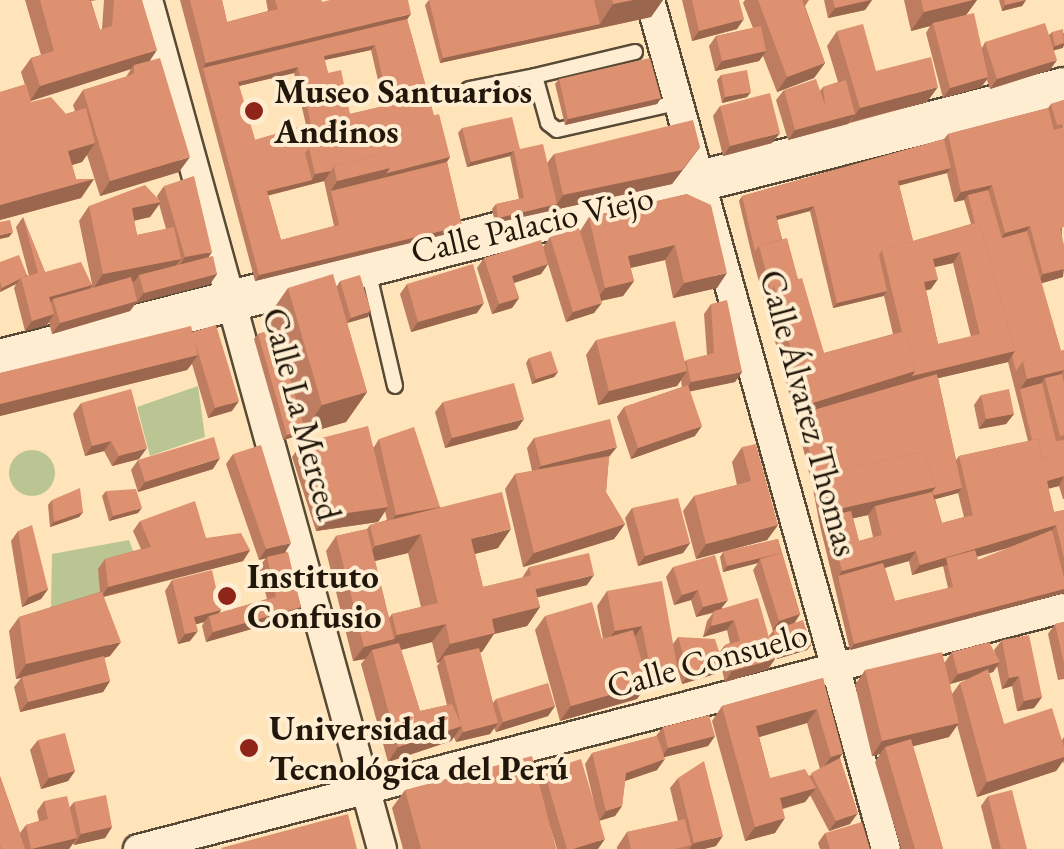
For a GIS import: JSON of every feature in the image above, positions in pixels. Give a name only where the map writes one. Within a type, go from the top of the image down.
[{"type":"street","name":"Calle La Merced","points":[[148,0],[382,849]]},
{"type":"street","name":"Calle Álvarez Thomas","points":[[650,0],[707,184],[886,849]]},
{"type":"street","name":"Calle Palacio Viejo","points":[[0,360],[230,296],[707,184],[1064,88]]},
{"type":"street","name":"Calle Consuelo","points":[[138,849],[533,740],[1064,608]]},
{"type":"lane","points":[[469,89],[636,52]]},
{"type":"lane","points":[[535,76],[557,130],[680,102]]},
{"type":"lane","points":[[366,262],[395,386]]},
{"type":"green space","points":[[198,386],[205,437],[150,456],[137,407]]},
{"type":"green space","points":[[32,450],[48,457],[55,473],[48,489],[32,496],[16,489],[9,473],[16,457]]},
{"type":"green space","points":[[129,540],[136,559],[101,597],[51,610],[52,554]]},
{"type":"building","points":[[40,0],[90,0],[100,30],[112,26],[114,0],[142,0],[157,50],[40,86],[31,58],[54,51]]},
{"type":"building","points":[[190,0],[222,0],[227,22],[278,9],[275,0],[408,0],[411,14],[206,63]]},
{"type":"building","points":[[429,0],[594,0],[600,24],[443,58]]},
{"type":"building","points":[[692,0],[739,0],[744,19],[699,31]]},
{"type":"building","points":[[758,0],[802,0],[825,63],[787,77]]},
{"type":"building","points":[[833,0],[869,0],[835,8]]},
{"type":"building","points":[[921,0],[973,0],[924,12]]},
{"type":"building","points":[[974,13],[988,77],[950,88],[933,23]]},
{"type":"building","points":[[407,19],[434,116],[309,148],[305,153],[312,180],[267,191],[281,240],[339,225],[331,191],[447,162],[462,226],[259,275],[203,68]],"holes":[[[375,45],[389,105],[350,114],[341,70],[328,73],[324,56]],[[298,67],[311,124],[255,140],[238,82]]]},
{"type":"building","points":[[1045,23],[1057,60],[997,79],[985,42]]},
{"type":"building","points":[[863,24],[876,71],[931,57],[938,87],[860,108],[837,31]]},
{"type":"building","points":[[761,26],[766,51],[722,61],[716,36]]},
{"type":"building","points":[[1063,29],[1064,43],[1055,46],[1052,32]]},
{"type":"building","points":[[160,58],[190,157],[110,181],[83,90],[134,74],[134,65]]},
{"type":"building","points":[[650,58],[661,98],[568,119],[559,79]]},
{"type":"building","points":[[747,70],[751,92],[725,97],[721,75]]},
{"type":"building","points":[[816,79],[825,105],[823,87],[846,80],[855,114],[795,130],[784,90]]},
{"type":"building","points":[[26,84],[31,102],[51,97],[66,114],[86,108],[95,143],[68,151],[76,179],[94,179],[0,205],[0,92]]},
{"type":"building","points":[[770,93],[780,133],[730,146],[720,106]]},
{"type":"building","points":[[1064,100],[1064,124],[1057,125],[1051,104]]},
{"type":"building","points":[[1048,108],[1054,130],[1064,127],[1064,227],[1060,228],[1064,269],[1043,274],[1030,226],[1005,233],[992,185],[961,192],[948,134]]},
{"type":"building","points":[[439,114],[450,157],[387,173],[390,168],[386,153],[315,174],[309,148]]},
{"type":"building","points":[[512,117],[520,149],[543,144],[557,204],[498,218],[496,204],[524,198],[514,151],[471,162],[462,128]]},
{"type":"building","points":[[693,120],[700,147],[682,170],[563,195],[554,154]]},
{"type":"building","points":[[944,139],[951,168],[898,181],[913,241],[882,250],[879,255],[887,291],[837,303],[814,206],[776,216],[782,239],[755,251],[742,196]]},
{"type":"building","points":[[386,153],[390,168],[337,181],[334,166]]},
{"type":"building","points":[[194,176],[212,252],[185,257],[164,186]]},
{"type":"building","points":[[145,185],[161,202],[132,208],[137,235],[174,227],[181,259],[103,274],[89,206]]},
{"type":"building","points":[[988,190],[1002,238],[1027,231],[1061,351],[1023,361],[1016,371],[1012,356],[1015,351],[968,195]]},
{"type":"building","points":[[687,194],[711,205],[727,273],[684,283],[675,245],[628,256],[634,281],[605,288],[589,217]]},
{"type":"building","points":[[23,217],[45,272],[81,262],[92,285],[49,297],[54,314],[32,321],[21,278],[38,273]]},
{"type":"building","points":[[10,220],[13,232],[0,235],[0,222]]},
{"type":"building","points":[[979,222],[1015,351],[912,376],[915,371],[906,331],[902,332],[882,250]],"holes":[[[960,252],[980,334],[938,344],[924,282],[938,279],[933,259]]]},
{"type":"building","points":[[579,228],[602,303],[573,312],[550,237]]},
{"type":"building","points":[[787,238],[798,279],[774,286],[771,291],[759,246]]},
{"type":"building","points":[[541,240],[548,264],[512,276],[519,298],[499,304],[484,258]]},
{"type":"building","points":[[19,255],[27,275],[2,288],[0,262]]},
{"type":"building","points":[[213,256],[217,274],[144,293],[139,275]]},
{"type":"building","points":[[473,264],[484,303],[418,322],[407,284]]},
{"type":"building","points":[[333,274],[367,392],[322,405],[288,288]]},
{"type":"building","points":[[360,275],[371,311],[351,318],[340,281]]},
{"type":"building","points":[[131,277],[137,301],[60,323],[53,299]]},
{"type":"building","points":[[802,278],[824,353],[906,331],[915,371],[806,405],[774,286]]},
{"type":"building","points":[[727,300],[742,372],[691,382],[686,360],[714,353],[711,304]]},
{"type":"building","points":[[675,321],[687,371],[609,391],[596,340]]},
{"type":"building","points":[[216,325],[239,401],[215,408],[192,332]]},
{"type":"building","points":[[191,326],[198,355],[0,404],[0,373]]},
{"type":"building","points":[[276,329],[305,430],[287,435],[258,334]]},
{"type":"building","points":[[1064,350],[1064,370],[1027,379],[1023,361]]},
{"type":"building","points":[[551,351],[558,372],[536,379],[529,358]]},
{"type":"building","points":[[937,374],[962,488],[934,495],[936,487],[924,451],[823,474],[817,483],[800,414]]},
{"type":"building","points":[[1062,374],[1064,435],[1060,436],[1045,378]]},
{"type":"building","points":[[514,383],[524,419],[452,438],[443,402]]},
{"type":"building","points":[[1042,383],[1056,441],[1064,440],[1064,451],[1042,460],[1038,439],[1032,440],[1020,389]]},
{"type":"building","points":[[688,385],[702,426],[638,448],[624,407]]},
{"type":"building","points":[[131,389],[147,448],[119,456],[111,441],[92,446],[81,403]]},
{"type":"building","points":[[1009,389],[1014,414],[986,419],[981,395]]},
{"type":"building","points":[[610,419],[617,447],[541,466],[534,438]]},
{"type":"building","points":[[368,426],[388,507],[327,516],[302,443]]},
{"type":"building","points":[[414,427],[440,507],[396,515],[379,439]]},
{"type":"building","points":[[214,437],[220,458],[145,482],[138,460]]},
{"type":"building","points":[[1038,439],[1042,460],[1064,451],[1064,476],[1047,481],[1054,512],[1064,510],[1064,558],[1056,525],[920,565],[916,551],[842,571],[827,516],[851,511],[859,541],[882,535],[875,506],[932,492],[942,523],[973,515],[959,456]]},
{"type":"building","points":[[756,444],[778,525],[706,544],[694,496],[751,481],[742,447]]},
{"type":"building","points":[[261,445],[291,543],[266,549],[233,454]]},
{"type":"building","points":[[924,451],[936,487],[830,511],[823,474]]},
{"type":"building","points":[[609,456],[606,492],[625,524],[534,553],[515,474]]},
{"type":"building","points":[[80,488],[83,512],[54,522],[52,500]]},
{"type":"building","points":[[136,489],[142,508],[113,516],[106,491]]},
{"type":"building","points":[[502,492],[511,529],[471,539],[483,587],[532,575],[540,607],[492,619],[495,633],[450,644],[446,624],[397,635],[392,614],[438,603],[421,534],[375,546],[370,525]]},
{"type":"building","points":[[678,498],[690,543],[645,556],[632,508]]},
{"type":"building","points":[[195,501],[206,538],[241,533],[250,550],[108,587],[105,559],[151,547],[140,521]]},
{"type":"building","points":[[32,525],[48,589],[29,597],[18,531]]},
{"type":"building","points":[[367,529],[394,639],[364,647],[336,536]]},
{"type":"building","points":[[1052,530],[1064,589],[854,644],[838,576],[883,563],[895,601],[953,587],[946,558],[975,550],[978,560]]},
{"type":"building","points":[[778,539],[781,553],[727,566],[723,552]]},
{"type":"building","points":[[288,552],[301,607],[213,632],[209,616],[276,597],[267,557]]},
{"type":"building","points":[[589,553],[594,575],[535,589],[529,567]]},
{"type":"building","points":[[782,553],[800,614],[779,621],[760,559]]},
{"type":"building","points":[[715,555],[728,600],[703,607],[698,590],[682,595],[673,567]]},
{"type":"building","points":[[212,570],[221,610],[194,617],[198,631],[185,634],[172,580]]},
{"type":"building","points":[[662,581],[677,666],[651,672],[642,626],[615,631],[607,591]]},
{"type":"building","points":[[102,592],[121,642],[26,664],[19,617]]},
{"type":"building","points":[[758,598],[775,659],[732,671],[725,645],[740,641],[734,620],[711,626],[714,611]]},
{"type":"building","points":[[592,602],[602,639],[633,630],[648,684],[571,706],[545,616]]},
{"type":"building","points":[[803,620],[811,645],[781,654],[773,630]]},
{"type":"building","points":[[1064,622],[1064,663],[1055,624]]},
{"type":"building","points":[[1029,635],[1042,697],[1024,701],[1019,676],[1009,678],[1002,640]]},
{"type":"building","points":[[678,637],[715,639],[723,664],[689,674]]},
{"type":"building","points":[[989,642],[1000,662],[958,674],[952,652]]},
{"type":"building","points":[[399,643],[420,711],[452,704],[462,726],[398,747],[372,650]]},
{"type":"building","points":[[479,648],[498,723],[463,732],[444,656]]},
{"type":"building","points":[[942,652],[959,723],[882,741],[865,670]]},
{"type":"building","points":[[104,656],[110,681],[28,702],[22,677]]},
{"type":"building","points":[[988,669],[1004,724],[1052,708],[1064,757],[987,782],[960,683]]},
{"type":"building","points":[[823,678],[843,753],[831,757],[817,709],[756,726],[770,778],[805,769],[816,788],[780,798],[785,818],[755,827],[722,706]]},
{"type":"building","points":[[548,683],[555,706],[503,722],[496,699]]},
{"type":"building","points":[[709,715],[715,736],[668,748],[663,727]]},
{"type":"building","points":[[65,733],[75,771],[49,778],[38,740]]},
{"type":"building","points":[[657,736],[665,759],[626,773],[622,806],[606,811],[592,753]]},
{"type":"building","points":[[911,739],[943,849],[915,849],[885,747]]},
{"type":"building","points":[[532,756],[556,849],[421,849],[405,790]]},
{"type":"building","points":[[840,758],[858,813],[836,821],[811,773]]},
{"type":"building","points":[[581,759],[605,839],[567,849],[544,771]]},
{"type":"building","points":[[704,761],[723,836],[694,843],[678,778]]},
{"type":"building","points":[[0,776],[25,849],[1,849]]},
{"type":"building","points":[[1012,790],[1027,849],[1001,849],[988,796]]},
{"type":"building","points":[[106,795],[112,827],[81,834],[74,802]]},
{"type":"building","points":[[67,796],[77,838],[31,849],[26,825],[48,819],[44,801]]},
{"type":"building","points":[[348,814],[357,849],[221,848]]},
{"type":"building","points":[[685,819],[691,845],[631,849],[627,832]]},
{"type":"building","points":[[862,822],[870,849],[830,849],[825,833]]},
{"type":"place","name":"Museo Santuarios Andinos","points":[[254,111]]},
{"type":"place","name":"Instituto Confusio","points":[[227,596]]},
{"type":"place","name":"Universidad Tecnológica del Perú","points":[[249,748]]}]
